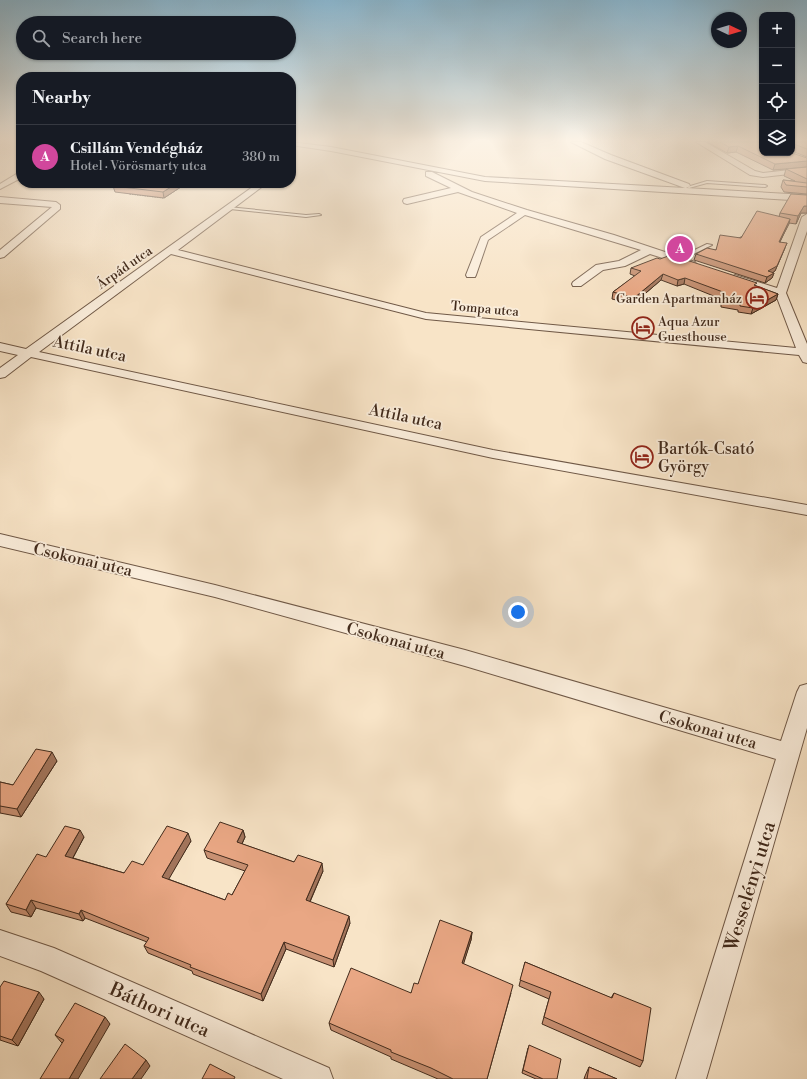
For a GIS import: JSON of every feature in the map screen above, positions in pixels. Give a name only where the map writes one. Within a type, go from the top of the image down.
[{"type":"street","name":"Árpád utca","points":[[0,374],[28,352],[171,251],[251,192]]},
{"type":"street","points":[[407,201],[444,192]]},
{"type":"street","points":[[466,192],[524,212],[611,237],[700,267]]},
{"type":"street","points":[[706,192],[807,198]]},
{"type":"street","points":[[787,192],[791,197]]},
{"type":"street","points":[[0,200],[56,205],[56,209],[0,255]]},
{"type":"street","points":[[471,275],[484,239],[524,212]]},
{"type":"street","points":[[806,356],[780,294],[807,217]]},
{"type":"street","points":[[577,284],[600,267],[621,264],[650,250]]},
{"type":"street","name":"Tompa utca","points":[[171,251],[387,306],[448,319],[628,334],[806,356]]},
{"type":"street","points":[[722,274],[780,294]]},
{"type":"street","name":"Attila utca","points":[[0,347],[493,454],[807,510]]},
{"type":"street","name":"Csokonai utca","points":[[0,540],[215,591],[465,658],[789,753]]},
{"type":"street","name":"Wesselényi utca","points":[[691,1079],[807,692]]},
{"type":"street","name":"Báthori utca","points":[[0,943],[44,958],[318,1079]]},
{"type":"lane","points":[[230,208],[319,216]]},
{"type":"lane","points":[[679,259],[709,245]]},
{"type":"path","points":[[135,192],[129,194],[163,198]]},
{"type":"building","points":[[791,194],[807,195],[807,206],[804,206],[798,216],[780,213]]},
{"type":"building","points":[[757,211],[790,219],[779,242],[787,243],[777,266],[768,271],[774,273],[767,277],[696,254],[707,248],[716,250],[720,235],[741,238]]},
{"type":"building","points":[[671,255],[757,283],[754,285],[778,294],[753,308],[740,306],[740,304],[722,301],[723,292],[685,278],[678,280],[663,274],[634,298],[613,292],[641,271],[631,268],[657,258],[660,259]]},
{"type":"building","points":[[36,749],[52,752],[17,809],[0,806],[0,782],[13,785]]},
{"type":"building","points":[[220,822],[243,830],[237,842],[294,862],[298,855],[322,863],[306,900],[349,916],[333,960],[284,942],[261,994],[190,967],[191,965],[144,946],[149,938],[81,910],[79,914],[31,900],[26,910],[6,904],[37,854],[46,857],[65,826],[80,830],[65,856],[124,873],[132,861],[143,865],[167,826],[188,833],[162,877],[225,900],[228,893],[232,895],[248,865],[204,850]]},
{"type":"building","points":[[440,920],[472,932],[462,963],[513,985],[487,1079],[453,1079],[329,1023],[351,968],[411,993],[414,983],[418,984]]},
{"type":"building","points":[[525,962],[612,998],[614,993],[651,1008],[643,1061],[544,1017],[551,992],[520,980]]},
{"type":"building","points":[[4,981],[39,992],[12,1040],[0,1036],[0,987]]},
{"type":"building","points":[[75,1003],[105,1017],[69,1079],[40,1079],[64,1040],[55,1035]]},
{"type":"building","points":[[125,1044],[146,1060],[132,1079],[100,1079]]},
{"type":"building","points":[[529,1045],[561,1059],[557,1079],[543,1079],[523,1070]]},
{"type":"building","points":[[210,1064],[235,1077],[234,1079],[202,1079]]},
{"type":"building","points":[[589,1067],[617,1079],[587,1079]]},
{"type":"place","name":"Csillám Vendégház","points":[[680,249]]},
{"type":"place","name":"Garden Apartmanház","points":[[757,298]]},
{"type":"place","name":"Aqua Azur Guesthouse","points":[[643,328]]},
{"type":"place","name":"Bartók-Csató György","points":[[642,457]]}]
